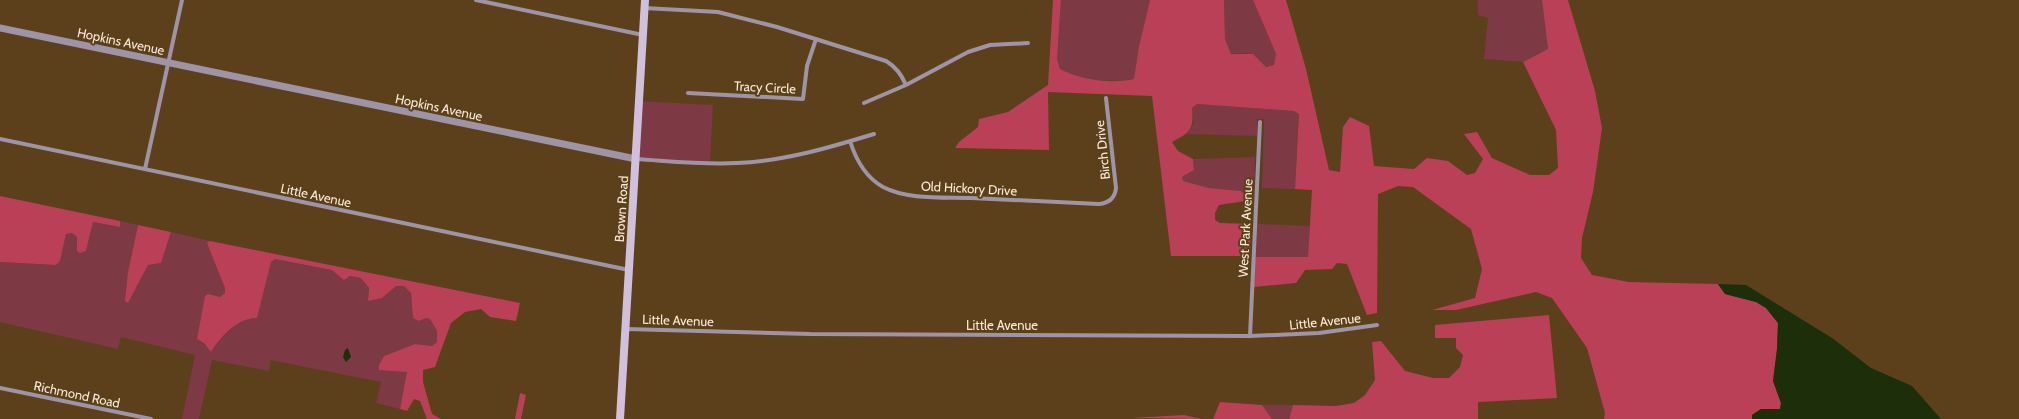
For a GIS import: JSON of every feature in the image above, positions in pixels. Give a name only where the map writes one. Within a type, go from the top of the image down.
[{"type":"main road","name":"Brown Road","points":[[620,419],[644,4]]},
{"type":"street","points":[[145,169],[182,0]]},
{"type":"street","points":[[476,0],[643,35]]},
{"type":"street","points":[[644,4],[718,12],[816,39],[886,61],[897,70],[906,85]]},
{"type":"street","name":"Hopkins Avenue","points":[[0,28],[636,159],[736,164],[802,155],[874,134]]},
{"type":"street","name":"Tracy Circle","points":[[688,93],[802,99],[806,73],[816,39]]},
{"type":"street","points":[[864,103],[906,85],[968,52],[990,45],[1028,42]]},
{"type":"street","name":"Birch Drive","points":[[1106,98],[1116,188],[1112,199]]},
{"type":"street","name":"West Park Avenue","points":[[1250,336],[1260,122]]},
{"type":"street","name":"Little Avenue","points":[[0,139],[629,270]]},
{"type":"street","name":"Old Hickory Drive","points":[[850,141],[858,163],[869,177],[882,186],[897,192],[936,197],[1099,204],[1106,203],[1112,199]]},
{"type":"street","name":"Little Avenue","points":[[626,329],[826,335],[1250,336],[1319,333],[1377,325]]},
{"type":"street","name":"Richmond Road","points":[[0,388],[151,419]]},
{"type":"shaded area","points":[[1053,0],[1061,0],[1057,59],[1060,69],[1077,76],[1096,80],[1115,81],[1134,79],[1139,46],[1150,0],[1224,0],[1225,39],[1231,54],[1253,54],[1266,67],[1274,65],[1276,54],[1253,0],[1286,0],[1306,69],[1329,170],[1340,172],[1343,127],[1350,117],[1369,126],[1374,166],[1414,169],[1427,158],[1448,161],[1467,175],[1475,173],[1483,159],[1464,134],[1477,132],[1492,158],[1530,175],[1549,175],[1558,168],[1556,130],[1523,62],[1548,49],[1542,0],[1568,0],[1595,91],[1602,128],[1593,192],[1582,238],[1581,258],[1592,275],[1629,282],[1718,284],[1725,294],[1756,302],[1766,308],[1778,323],[1777,349],[1773,381],[1781,403],[1780,409],[1761,409],[1752,415],[1752,419],[1604,419],[1605,413],[1587,348],[1552,298],[1536,292],[1456,310],[1432,310],[1475,298],[1482,269],[1471,229],[1413,187],[1398,186],[1378,194],[1377,313],[1367,315],[1347,264],[1337,263],[1332,269],[1305,270],[1296,283],[1254,287],[1255,257],[1308,257],[1312,190],[1295,189],[1299,114],[1294,111],[1197,104],[1192,108],[1192,125],[1190,129],[1172,142],[1178,151],[1193,159],[1194,170],[1182,177],[1183,181],[1209,188],[1241,191],[1245,195],[1245,201],[1219,205],[1215,213],[1215,220],[1220,223],[1251,224],[1250,256],[1171,256],[1152,96],[1048,92],[1049,150],[955,148],[959,142],[978,127],[979,119],[1008,112],[1048,85]]},
{"type":"shaded area","points":[[1061,0],[1150,0],[1139,46],[1134,79],[1115,81],[1096,80],[1077,76],[1060,69],[1057,59]]},
{"type":"shaded area","points":[[1224,0],[1253,0],[1276,54],[1274,65],[1265,67],[1246,53],[1231,54],[1225,39]]},
{"type":"shaded area","points":[[1478,0],[1542,0],[1548,49],[1523,62],[1484,59],[1488,18],[1478,15]]},
{"type":"shaded area","points":[[639,101],[713,105],[710,162],[637,158]]},
{"type":"shaded area","points":[[1197,104],[1294,111],[1299,114],[1295,189],[1262,188],[1264,119],[1257,119],[1257,136],[1187,134],[1194,123],[1192,108]]},
{"type":"shaded area","points":[[1255,157],[1254,201],[1245,201],[1245,195],[1241,191],[1209,188],[1183,181],[1182,177],[1194,170],[1193,159]]},
{"type":"shaded area","points":[[0,196],[120,221],[120,227],[93,222],[86,251],[80,253],[77,251],[77,237],[72,233],[66,234],[60,261],[56,265],[0,262]]},
{"type":"shaded area","points":[[120,221],[138,225],[128,272],[128,303],[148,265],[161,263],[171,232],[210,241],[207,243],[225,288],[225,293],[220,297],[208,294],[204,342],[211,351],[231,329],[243,321],[257,318],[271,262],[275,259],[333,270],[344,279],[350,276],[361,278],[369,288],[368,300],[382,298],[396,286],[404,286],[411,293],[413,318],[419,321],[426,318],[430,319],[437,331],[437,342],[432,346],[415,344],[384,356],[379,365],[408,372],[400,409],[376,403],[381,382],[271,360],[269,371],[212,360],[199,419],[182,419],[195,355],[121,337],[118,349],[0,322],[0,262],[56,265],[60,261],[66,234],[72,233],[77,237],[77,251],[86,251],[93,222],[119,227]]},
{"type":"shaded area","points":[[1257,224],[1310,226],[1308,257],[1255,257]]},
{"type":"shaded area","points":[[138,225],[171,232],[161,263],[148,265],[128,303],[125,301],[128,272]]},
{"type":"shaded area","points":[[210,241],[520,303],[516,321],[490,317],[481,309],[465,312],[451,323],[435,367],[423,370],[423,382],[432,414],[441,419],[427,419],[420,401],[414,399],[407,411],[400,409],[407,372],[379,370],[379,365],[384,356],[415,344],[432,346],[437,342],[437,331],[430,319],[426,318],[419,321],[413,318],[411,293],[404,286],[396,286],[382,298],[368,301],[369,288],[361,278],[350,276],[344,280],[332,270],[275,259],[271,262],[257,318],[243,321],[231,329],[225,334],[211,352],[204,343],[197,339],[205,296],[208,294],[220,297],[225,293],[225,288],[208,246],[207,242]]},
{"type":"shaded area","points":[[1718,284],[1746,285],[1832,338],[1871,368],[1912,386],[1941,419],[1752,419],[1752,415],[1761,409],[1780,409],[1781,403],[1773,381],[1777,349],[1778,323],[1766,308],[1756,302],[1725,294]]},
{"type":"shaded area","points":[[1549,315],[1557,398],[1478,402],[1478,419],[1289,419],[1293,405],[1336,406],[1354,403],[1365,395],[1375,380],[1372,342],[1381,341],[1405,371],[1433,378],[1449,378],[1460,367],[1463,355],[1456,348],[1456,338],[1435,338],[1435,325]]},
{"type":"shaded area","points":[[348,348],[351,357],[346,362],[343,357],[345,350]]},
{"type":"shaded area","points":[[520,393],[526,395],[521,419],[515,419]]},
{"type":"shaded area","points":[[1220,402],[1262,405],[1272,419],[1213,419]]},
{"type":"shaded area","points":[[1262,405],[1293,405],[1289,419],[1272,419]]},
{"type":"shaded area","points":[[1184,415],[1202,419],[1131,418]]}]
